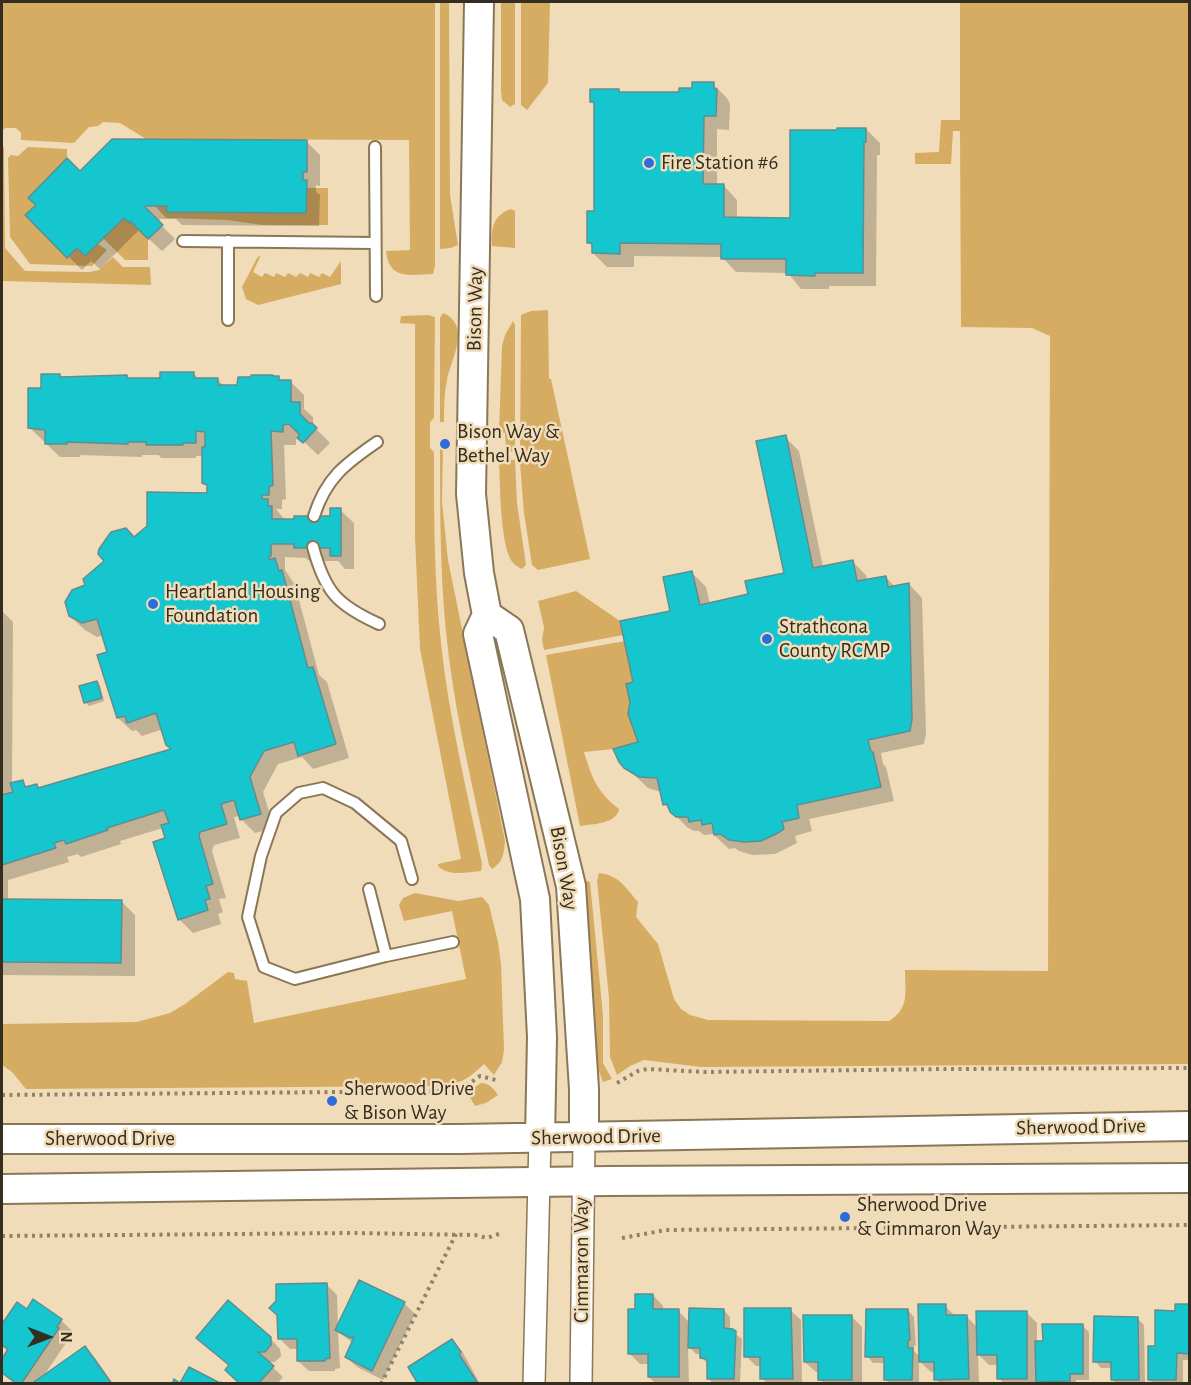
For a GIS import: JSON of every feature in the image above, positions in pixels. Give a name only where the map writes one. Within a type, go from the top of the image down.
[{"type":"main road","name":"Bison Way","points":[[479,2],[471,494],[479,573],[487,615],[478,634],[536,898],[542,1037],[540,1138]]},
{"type":"main road","name":"Bison Way","points":[[487,615],[509,630],[571,886],[584,1089],[584,1137]]},
{"type":"main road","name":"Sherwood Drive","points":[[2,1139],[540,1138],[1190,1126]]},
{"type":"main road","name":"Sherwood Drive","points":[[2,1189],[583,1181],[1190,1178]]},
{"type":"street","name":"Cimmaron Way","points":[[581,1383],[584,1137]]},
{"type":"street","name":"Cimmaron Way","points":[[534,1383],[540,1138]]},
{"type":"lane","points":[[375,147],[376,296]]},
{"type":"lane","points":[[183,240],[375,243]]},
{"type":"lane","points":[[228,241],[228,320]]},
{"type":"lane","points":[[314,516],[321,495],[337,473],[377,442]]},
{"type":"lane","points":[[313,548],[320,575],[336,597],[357,614],[379,624]]},
{"type":"lane","points":[[412,879],[401,841],[355,803],[323,788],[299,793],[276,813],[261,856],[248,917],[264,967],[295,979],[453,942]]},
{"type":"lane","points":[[369,889],[386,956]]},
{"type":"path","points":[[617,1083],[638,1071],[647,1069],[704,1072],[1190,1068]]},
{"type":"path","points":[[2,1095],[453,1091],[466,1086],[480,1076],[496,1080]]},
{"type":"path","points":[[622,1238],[666,1230],[1190,1225]]},
{"type":"path","points":[[2,1236],[352,1233],[456,1234],[487,1238],[499,1234]]},
{"type":"path","points":[[381,1383],[456,1234]]},
{"type":"shaded area","points":[[2,2],[435,2],[435,266],[433,274],[402,274],[391,267],[386,251],[410,250],[409,140],[146,139],[120,123],[103,122],[98,126],[89,127],[74,143],[21,140],[21,133],[16,128],[5,128],[2,131]]},
{"type":"shaded area","points":[[440,2],[449,2],[450,195],[458,245],[440,249]]},
{"type":"shaded area","points":[[501,2],[515,2],[515,104],[510,107],[502,100],[501,90]]},
{"type":"shaded area","points":[[521,2],[550,2],[548,83],[527,110],[521,105]]},
{"type":"shaded area","points":[[960,2],[1189,2],[1189,1064],[701,1067],[644,1060],[617,1075],[610,1057],[609,998],[597,881],[599,873],[617,879],[638,902],[636,917],[658,944],[674,999],[681,1009],[690,1015],[708,1020],[889,1021],[900,1011],[905,999],[905,970],[1048,971],[1050,336],[1032,328],[961,327],[960,131],[953,131],[951,164],[915,164],[915,153],[939,152],[941,120],[960,120]]},
{"type":"shaded area","points":[[2,144],[4,148],[5,248],[25,271],[89,272],[99,270],[113,257],[123,267],[150,267],[151,285],[2,281]]},
{"type":"shaded area","points":[[28,147],[67,149],[67,158],[28,198],[36,205],[25,215],[67,257],[77,248],[85,256],[98,244],[107,250],[92,266],[30,264],[10,237],[8,158],[11,155],[18,156]]},
{"type":"shaded area","points":[[307,188],[328,188],[328,225],[263,225],[227,220],[166,218],[155,206],[167,206],[167,212],[305,213]]},
{"type":"shaded area","points":[[511,209],[515,211],[515,248],[492,246],[494,223],[500,215]]},
{"type":"shaded area","points":[[124,218],[148,239],[148,260],[125,260],[103,238]]},
{"type":"shaded area","points":[[261,255],[253,272],[262,277],[265,273],[274,277],[276,273],[285,277],[288,273],[296,277],[300,273],[308,277],[310,273],[319,277],[322,273],[330,277],[341,261],[341,284],[258,305],[246,299],[242,287],[257,258]]},
{"type":"shaded area","points":[[548,310],[549,379],[551,379],[590,559],[538,570],[532,565],[524,513],[520,463],[521,315],[531,311]]},
{"type":"shaded area","points":[[443,313],[452,319],[458,334],[446,385],[444,422],[440,422],[440,318]]},
{"type":"shaded area","points":[[401,316],[435,317],[434,418],[430,422],[430,448],[434,452],[434,524],[441,643],[454,727],[482,864],[481,871],[464,873],[447,872],[438,866],[438,864],[461,859],[420,649],[415,537],[415,324],[400,323]]},
{"type":"shaded area","points":[[513,321],[515,325],[515,452],[506,451],[505,433],[499,432],[502,346]]},
{"type":"shaded area","points":[[440,448],[443,448],[442,502],[448,560],[505,841],[499,864],[492,869],[489,865],[467,762],[449,658],[442,580]]},
{"type":"shaded area","points":[[499,459],[515,460],[517,503],[526,565],[522,569],[514,564],[507,551],[501,511]]},
{"type":"shaded area","points":[[576,591],[620,621],[623,635],[544,650],[542,640],[544,627],[538,601]]},
{"type":"shaded area","points":[[625,641],[633,682],[626,684],[630,702],[628,714],[638,742],[613,749],[584,752],[596,784],[605,797],[619,809],[617,814],[609,820],[580,826],[546,655]]},
{"type":"shaded area","points":[[584,880],[590,882],[603,1015],[603,1063],[612,1079],[603,1082],[594,1058],[591,966],[579,895]]},
{"type":"shaded area","points":[[415,893],[458,901],[482,897],[489,905],[501,964],[504,1050],[502,1062],[494,1075],[484,1064],[462,1081],[435,1086],[26,1089],[12,1072],[2,1065],[2,1024],[137,1022],[170,1013],[228,972],[234,973],[235,979],[247,981],[254,1023],[466,979],[452,911],[404,921],[399,905],[403,898]]},
{"type":"shaded area","points":[[481,1083],[489,1085],[498,1095],[486,1103],[475,1106],[467,1092]]},
{"type":"building","name":"Fire Station #6","points":[[692,82],[714,82],[714,89],[717,89],[716,116],[704,116],[703,184],[724,184],[724,217],[790,218],[790,130],[866,128],[863,273],[786,275],[786,259],[721,259],[721,244],[620,243],[620,254],[592,253],[592,243],[587,243],[587,211],[594,211],[594,102],[590,102],[590,89],[619,89],[619,92],[679,92],[679,88],[692,88]]},
{"type":"building","points":[[112,139],[307,140],[307,172],[303,172],[303,180],[307,180],[306,213],[166,212],[167,206],[146,206],[163,225],[148,239],[124,218],[85,256],[77,248],[67,258],[25,215],[36,205],[28,198],[67,158],[80,171]]},
{"type":"building","points":[[160,372],[194,372],[194,378],[218,378],[218,385],[237,385],[238,377],[251,377],[251,375],[273,375],[279,376],[279,380],[291,380],[291,402],[300,402],[300,414],[317,428],[303,443],[297,438],[300,435],[289,424],[283,425],[283,432],[271,431],[273,485],[269,487],[269,495],[262,495],[262,499],[268,499],[268,506],[272,506],[272,519],[294,519],[294,516],[330,516],[330,508],[341,508],[341,556],[330,556],[330,548],[294,548],[294,544],[271,544],[271,556],[269,557],[269,560],[275,558],[279,571],[282,570],[308,668],[313,667],[336,744],[298,756],[294,742],[264,751],[250,777],[261,814],[240,820],[234,800],[221,804],[227,824],[200,832],[199,836],[213,884],[206,886],[210,899],[205,900],[208,910],[178,920],[153,842],[165,838],[161,825],[169,823],[164,810],[66,844],[64,840],[54,843],[56,848],[2,865],[2,795],[13,792],[10,783],[23,780],[25,787],[37,784],[38,788],[171,749],[166,745],[156,713],[127,723],[125,716],[117,718],[97,655],[107,652],[97,619],[82,623],[69,616],[65,602],[72,590],[85,585],[83,579],[104,561],[98,554],[99,549],[111,532],[126,528],[134,537],[147,526],[147,492],[207,493],[207,485],[202,483],[202,447],[205,447],[205,432],[196,431],[196,443],[183,443],[183,445],[146,445],[146,442],[45,444],[45,430],[28,428],[28,388],[41,388],[41,374],[60,374],[60,377],[127,375],[127,378],[160,378]]},
{"type":"building","name":"Strathcona County RCMP","points":[[786,435],[813,568],[853,560],[857,581],[886,576],[888,587],[909,583],[912,719],[910,731],[868,740],[881,787],[797,805],[799,818],[782,822],[784,829],[761,841],[744,842],[729,840],[720,834],[714,835],[712,823],[702,825],[701,820],[689,822],[688,817],[676,817],[670,812],[667,804],[663,805],[657,778],[639,777],[619,762],[613,749],[638,742],[628,714],[630,702],[626,684],[633,682],[620,621],[670,611],[663,577],[692,571],[700,605],[748,594],[745,581],[784,573],[756,441]]},
{"type":"building","points":[[97,681],[102,698],[84,703],[79,686]]},
{"type":"building","points":[[2,899],[122,900],[121,963],[2,962]]},
{"type":"building","points":[[359,1280],[405,1302],[372,1371],[345,1357],[354,1337],[351,1338],[335,1330]]},
{"type":"building","points":[[327,1283],[330,1358],[325,1361],[297,1361],[297,1339],[278,1339],[277,1315],[269,1308],[276,1301],[276,1284]]},
{"type":"building","points":[[635,1294],[653,1294],[653,1309],[679,1309],[679,1377],[648,1377],[648,1354],[628,1354],[628,1309],[635,1309]]},
{"type":"building","points":[[33,1299],[62,1319],[57,1327],[59,1328],[21,1384],[17,1384],[2,1373],[2,1359],[8,1349],[2,1345],[2,1324],[17,1302],[27,1309]]},
{"type":"building","points":[[228,1300],[271,1337],[271,1345],[265,1352],[258,1352],[274,1366],[258,1384],[240,1384],[225,1370],[229,1365],[196,1338]]},
{"type":"building","points":[[918,1304],[946,1304],[946,1315],[967,1315],[969,1379],[934,1380],[934,1362],[919,1362]]},
{"type":"building","points":[[1175,1304],[1190,1304],[1190,1354],[1177,1353],[1176,1380],[1148,1380],[1148,1346],[1155,1346],[1155,1310],[1175,1311]]},
{"type":"building","points":[[689,1308],[724,1309],[724,1328],[736,1331],[734,1379],[707,1379],[707,1359],[700,1358],[700,1348],[688,1348]]},
{"type":"building","points":[[744,1308],[791,1308],[793,1379],[760,1379],[760,1357],[744,1357]]},
{"type":"building","points":[[866,1309],[908,1309],[910,1340],[908,1340],[908,1348],[913,1348],[912,1380],[884,1380],[884,1357],[865,1357]]},
{"type":"building","points":[[976,1311],[1027,1311],[1027,1379],[997,1379],[997,1355],[977,1355]]},
{"type":"building","points":[[803,1315],[852,1315],[852,1380],[818,1380],[818,1362],[804,1362]]},
{"type":"building","points":[[1094,1316],[1138,1317],[1139,1380],[1111,1380],[1111,1362],[1093,1362]]},
{"type":"building","points":[[1042,1324],[1083,1324],[1083,1374],[1070,1374],[1070,1381],[1036,1382],[1035,1341],[1043,1341]]},
{"type":"building","points":[[452,1339],[477,1382],[418,1384],[408,1367]]},
{"type":"building","points":[[85,1346],[112,1384],[31,1384]]},
{"type":"building","points":[[189,1367],[224,1384],[172,1384],[174,1379],[180,1383]]},
{"type":"place","name":"Fire Station #6","points":[[649,163]]},
{"type":"place","name":"Bison Way & Bethel Way","points":[[445,444]]},
{"type":"place","name":"Heartland Housing Foundation","points":[[153,604]]},
{"type":"place","name":"Strathcona County RCMP","points":[[767,639]]},
{"type":"place","name":"Sherwood Drive & Bison Way","points":[[332,1101]]},
{"type":"place","name":"Sherwood Drive & Cimmaron Way","points":[[845,1217]]}]
